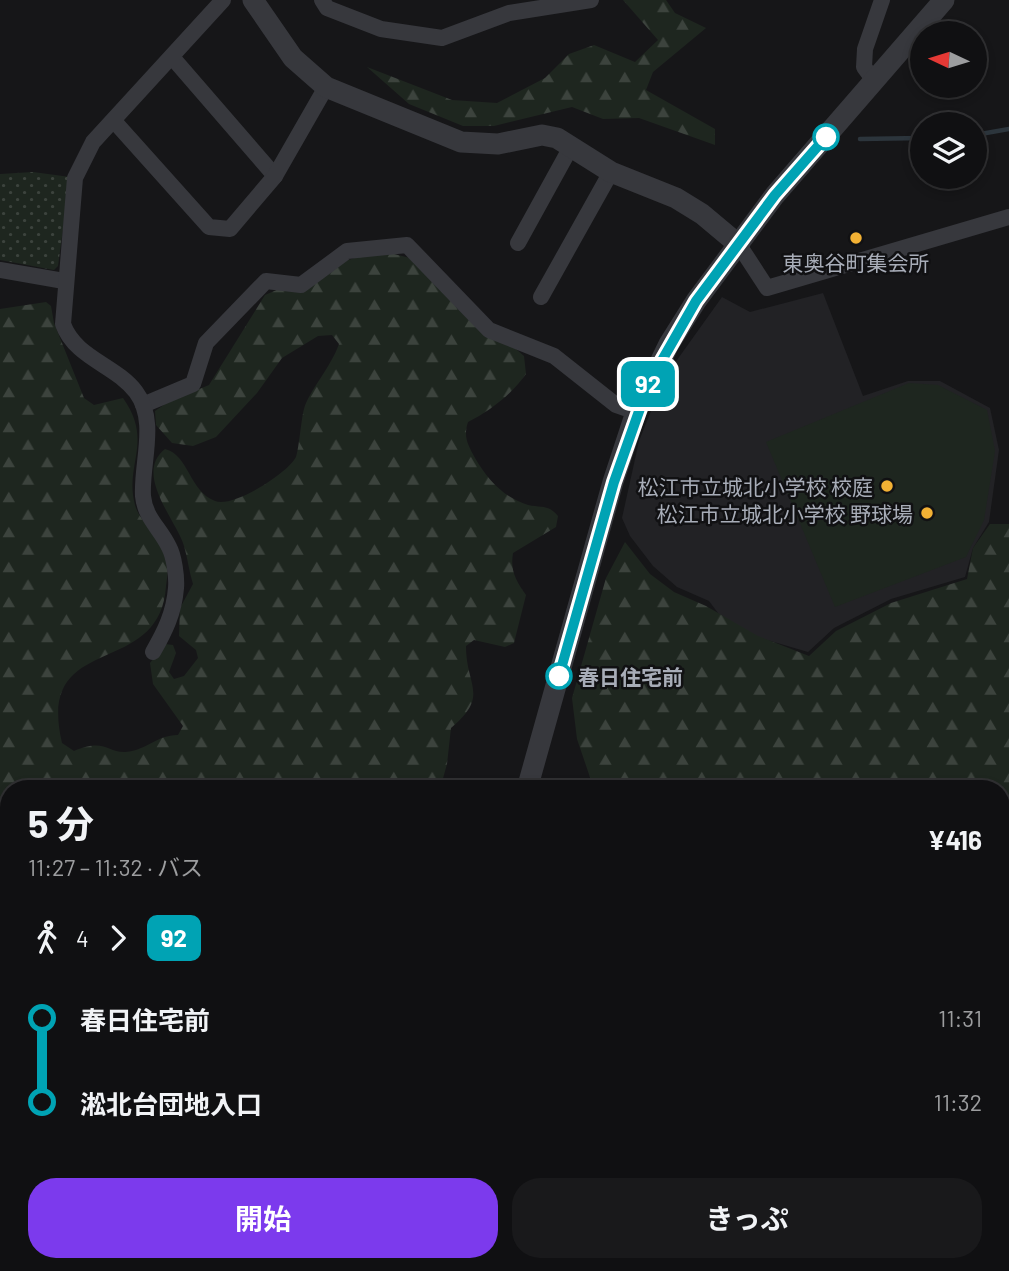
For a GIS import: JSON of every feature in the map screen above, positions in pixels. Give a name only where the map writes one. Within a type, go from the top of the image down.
[{"type":"street","points":[[153,652],[170,622],[176,586],[170,548],[146,514],[143,495],[147,426],[144,405],[135,390],[73,343],[67,335],[63,314],[75,178],[93,142],[223,0]]},
{"type":"street","points":[[253,0],[293,58],[326,87],[461,142],[498,144],[542,135],[572,145],[611,172],[676,198],[702,214],[739,245],[767,288],[1009,217]]},
{"type":"street","points":[[322,0],[327,8],[381,29],[442,38],[509,13],[592,0]]},
{"type":"street","points":[[875,82],[864,67],[865,49],[882,0]]},
{"type":"street","points":[[530,780],[589,566],[636,412],[669,344],[696,301],[775,195],[944,0]]},
{"type":"street","points":[[172,57],[275,176]]},
{"type":"street","points":[[114,121],[209,227],[230,229],[275,176],[326,87]]},
{"type":"street","points":[[518,243],[572,145]]},
{"type":"street","points":[[541,297],[611,172]]},
{"type":"street","points":[[144,405],[193,384],[206,343],[266,281],[301,285],[346,251],[407,245],[489,330],[554,356],[616,405],[636,412]]},
{"type":"street","points":[[0,270],[64,281]]},
{"type":"shaded area","points":[[823,293],[863,396],[908,381],[940,381],[990,408],[999,450],[989,522],[973,548],[965,577],[891,599],[834,628],[808,652],[730,629],[709,601],[677,587],[653,566],[630,536],[622,518],[639,441],[657,396],[672,367],[722,297],[750,312]]},
{"type":"green space","points":[[623,0],[666,0],[675,13],[706,28],[653,72],[646,90],[715,129],[715,145],[639,118],[603,119],[572,107],[494,126],[463,126],[409,104],[367,67],[452,100],[497,103],[545,78],[569,54],[594,45],[635,62],[658,40]]},
{"type":"green space","points":[[33,172],[70,177],[58,266],[54,270],[0,260],[0,174]]},
{"type":"green space","points":[[390,253],[410,258],[524,356],[526,374],[500,401],[468,422],[466,437],[475,458],[497,487],[519,502],[548,508],[558,516],[556,527],[513,553],[515,576],[526,595],[514,643],[505,647],[474,640],[466,646],[473,698],[463,717],[451,728],[443,780],[0,780],[0,309],[46,302],[51,306],[54,323],[84,398],[94,405],[123,398],[132,414],[138,440],[133,477],[135,505],[142,519],[162,544],[168,559],[166,586],[159,615],[143,635],[81,668],[66,684],[58,707],[62,743],[74,751],[101,746],[124,752],[132,751],[164,737],[178,735],[183,726],[153,684],[150,663],[165,644],[173,645],[176,653],[169,672],[174,679],[184,676],[198,658],[196,650],[179,636],[180,608],[193,584],[184,546],[155,484],[153,471],[156,459],[165,449],[173,453],[185,465],[200,490],[215,501],[234,499],[259,488],[282,472],[296,457],[307,402],[339,344],[332,335],[318,336],[282,358],[257,393],[216,437],[193,446],[172,443],[156,425],[155,411],[168,402],[209,385],[265,295],[361,256]]},
{"type":"green space","name":"松江市立城北小学校 校庭","points":[[909,383],[938,385],[987,410],[995,451],[984,520],[966,557],[835,607],[766,442]]},
{"type":"green space","points":[[990,524],[1009,524],[1009,780],[591,780],[577,739],[572,698],[606,578],[625,542],[650,574],[674,592],[706,606],[758,636],[809,656],[836,631],[891,603],[967,579],[973,548]]},
{"type":"waterway","points":[[987,133],[1009,129]]},
{"type":"waterway","points":[[860,139],[910,138]]},
{"type":"bus line","name":"92","points":[[559,676],[614,482],[636,412],[649,383],[696,301],[775,195],[826,137]]},
{"type":"place","name":"東奥谷町集会所","points":[[856,238]]},
{"type":"place","name":"松江市立城北小学校 校庭","points":[[887,486]]},
{"type":"place","name":"松江市立城北小学校 野球場","points":[[927,513]]},
{"type":"place","name":"春日住宅前","points":[[559,676]]}]
